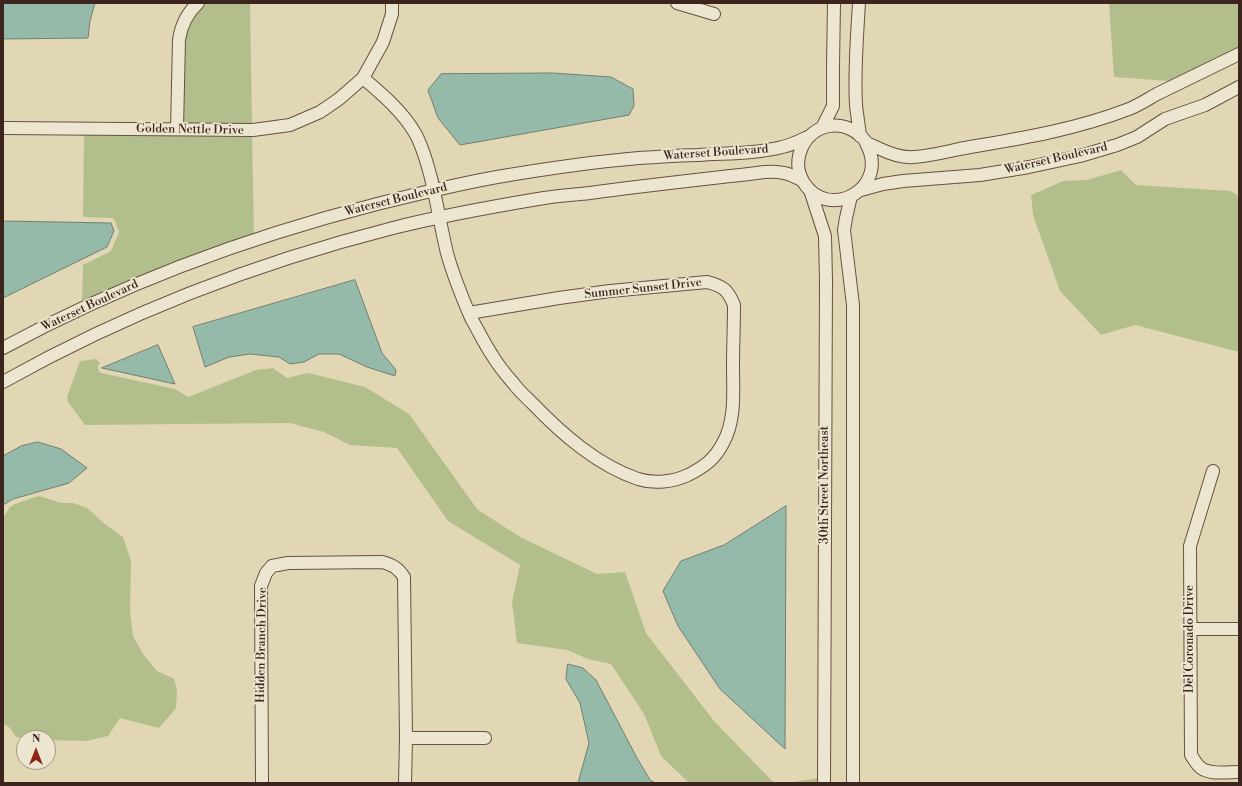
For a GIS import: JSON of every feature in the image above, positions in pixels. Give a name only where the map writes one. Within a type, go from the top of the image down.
[{"type":"street","points":[[177,129],[180,29],[189,13],[198,3]]},
{"type":"street","points":[[363,78],[383,42],[392,14],[392,3]]},
{"type":"street","points":[[677,3],[714,14]]},
{"type":"street","points":[[822,128],[834,106],[832,66],[834,3]]},
{"type":"street","points":[[859,3],[856,58],[856,105],[863,139],[872,156],[872,171],[866,184],[856,193],[839,200],[826,199],[815,194],[806,186],[798,168],[799,154],[802,147],[810,136],[822,128],[829,126],[849,128],[863,139],[900,157],[914,157],[1051,133],[1087,124],[1130,108],[1239,54]]},
{"type":"street","name":"Golden Nettle Drive","points":[[3,128],[254,130],[290,125],[330,106],[363,78]]},
{"type":"street","name":"Summer Sunset Drive","points":[[363,78],[401,112],[416,133],[424,152],[448,254],[457,284],[469,313],[492,355],[515,385],[551,424],[595,457],[614,468],[639,479],[654,482],[669,482],[703,468],[714,457],[724,443],[731,421],[733,398],[734,305],[729,295],[719,285],[707,282],[610,291],[469,313]]},
{"type":"street","name":"Waterset Boulevard","points":[[856,193],[883,184],[980,175],[1029,167],[1080,156],[1117,145],[1137,137],[1166,118],[1205,105],[1239,87]]},
{"type":"street","name":"Waterset Boulevard","points":[[3,348],[94,302],[159,275],[272,234],[332,216],[434,190],[495,178],[591,163],[668,156],[755,151],[782,147],[796,143],[810,136]]},
{"type":"street","name":"Waterset Boulevard","points":[[3,382],[111,327],[235,276],[338,243],[395,228],[540,199],[765,172],[779,171],[793,176],[806,186]]},
{"type":"street","name":"30th Street Northeast","points":[[806,186],[825,236],[824,783]]},
{"type":"street","points":[[853,783],[853,305],[844,230],[846,218],[856,193]]},
{"type":"street","name":"Del Coronado Drive","points":[[1213,471],[1190,546],[1191,755],[1202,769],[1207,771],[1218,773],[1239,772]]},
{"type":"street","name":"Hidden Branch Drive","points":[[262,783],[261,586],[266,573],[272,566],[288,563],[382,562],[393,565],[400,570],[404,577],[406,738],[405,783]]},
{"type":"street","points":[[1190,629],[1239,629]]},
{"type":"street","points":[[406,738],[485,738]]},
{"type":"shaded area","points":[[3,3],[95,3],[90,21],[88,38],[3,39]]},
{"type":"shaded area","points":[[208,3],[250,3],[252,124],[183,123],[184,40],[187,29],[195,14]]},
{"type":"shaded area","points":[[1109,3],[1239,3],[1239,53],[1183,82],[1114,77]]},
{"type":"shaded area","points":[[553,73],[611,77],[633,89],[634,106],[629,115],[460,145],[438,118],[428,90],[441,74]]},
{"type":"shaded area","points":[[84,135],[252,137],[254,234],[158,269],[82,301],[83,265],[111,251],[119,232],[113,218],[83,217]]},
{"type":"shaded area","points":[[1121,170],[1136,185],[1230,191],[1236,194],[1239,200],[1239,352],[1135,325],[1101,335],[1060,291],[1033,215],[1031,195],[1063,181],[1087,180]]},
{"type":"shaded area","points":[[3,221],[111,223],[114,231],[107,247],[3,298]]},
{"type":"shaded area","points":[[355,280],[382,353],[396,370],[395,376],[367,367],[339,354],[319,354],[304,362],[290,364],[279,357],[250,354],[229,357],[205,367],[193,327]]},
{"type":"shaded area","points":[[158,345],[175,384],[102,368]]},
{"type":"shaded area","points":[[96,359],[100,363],[98,368],[101,373],[175,389],[188,397],[256,370],[273,368],[287,378],[308,373],[365,387],[409,414],[477,509],[520,537],[597,574],[625,572],[646,633],[714,721],[774,783],[689,783],[661,756],[644,714],[611,664],[588,659],[567,650],[517,643],[512,602],[520,565],[448,521],[397,448],[350,445],[324,432],[290,423],[85,425],[68,402],[67,397],[80,361]]},
{"type":"shaded area","points":[[38,442],[61,449],[87,468],[69,483],[13,499],[3,505],[3,456],[21,446]]},
{"type":"shaded area","points":[[39,496],[61,503],[73,503],[87,508],[106,525],[123,537],[131,561],[130,611],[133,636],[143,654],[157,671],[174,679],[177,690],[176,708],[159,728],[120,718],[108,736],[86,741],[56,740],[56,730],[16,730],[16,737],[10,728],[3,723],[3,518],[10,507]]},
{"type":"shaded area","points":[[786,506],[785,749],[720,689],[678,626],[663,591],[681,561],[724,545]]},
{"type":"shaded area","points":[[568,664],[583,668],[596,680],[637,758],[650,780],[655,783],[578,783],[589,743],[580,703],[566,679]]},
{"type":"shaded area","points":[[818,778],[818,783],[788,783]]}]
